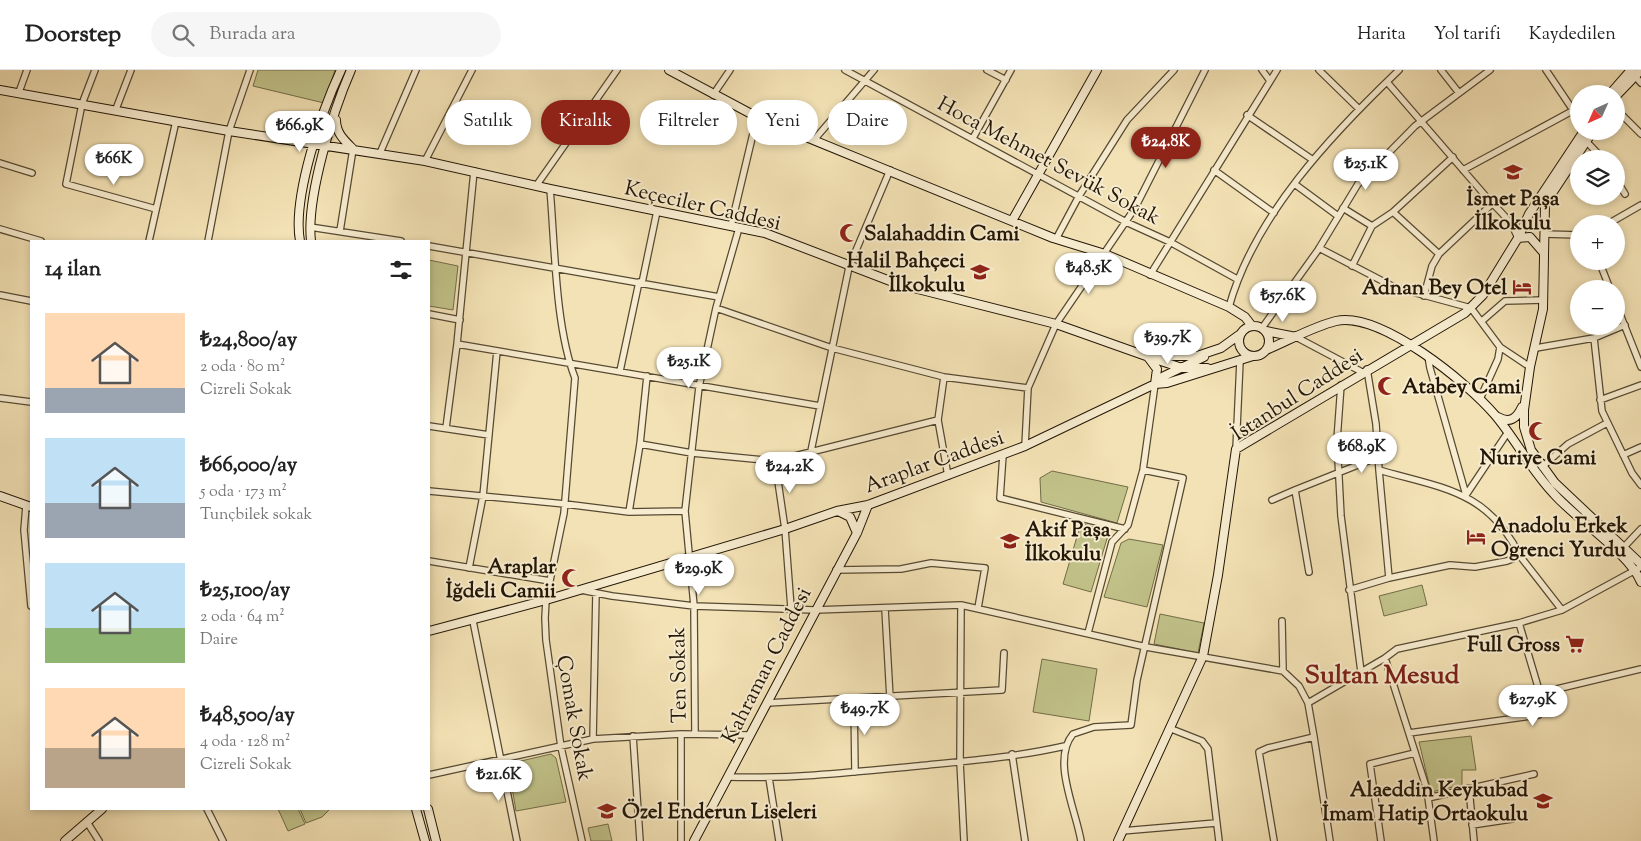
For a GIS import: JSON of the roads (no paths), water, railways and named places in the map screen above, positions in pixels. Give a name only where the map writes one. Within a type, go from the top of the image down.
[{"type":"street","points":[[20,92],[28,70]]},
{"type":"street","points":[[95,70],[83,104],[66,184],[156,209]]},
{"type":"street","points":[[116,109],[131,70]]},
{"type":"street","points":[[208,240],[230,131],[250,70]]},
{"type":"street","points":[[298,240],[298,224],[314,143],[330,93],[341,70]]},
{"type":"street","points":[[312,240],[310,227],[326,144],[336,109],[351,70]]},
{"type":"street","points":[[380,153],[416,70]]},
{"type":"street","points":[[425,161],[472,70]]},
{"type":"street","points":[[536,186],[617,70]]},
{"type":"street","points":[[669,70],[747,112]]},
{"type":"street","points":[[713,95],[730,70]]},
{"type":"street","name":"Hoca Mehmet Sevük Sokak","points":[[844,70],[1039,173],[1126,222],[1170,242],[1237,279]]},
{"type":"street","points":[[818,135],[874,70]]},
{"type":"street","points":[[987,70],[1006,80]]},
{"type":"street","points":[[973,138],[1011,70]]},
{"type":"street","points":[[1012,221],[1097,70]]},
{"type":"street","points":[[1056,239],[1079,196],[1127,120],[1174,70]]},
{"type":"street","points":[[1025,446],[1028,388],[1056,324],[1126,222],[1205,70]]},
{"type":"street","points":[[1262,70],[1270,80]]},
{"type":"street","points":[[1150,275],[1277,70]]},
{"type":"street","points":[[1319,70],[1359,109]]},
{"type":"street","points":[[1229,307],[1237,279],[1274,213],[1314,160],[1359,109],[1399,70]]},
{"type":"street","points":[[1441,70],[1459,93]]},
{"type":"street","points":[[1264,330],[1319,248],[1358,184],[1422,120],[1490,70]]},
{"type":"street","points":[[1546,70],[1570,104]]},
{"type":"street","points":[[1635,72],[1641,83]]},
{"type":"street","points":[[1620,85],[1635,72]]},
{"type":"street","points":[[1625,85],[1635,72]]},
{"type":"street","points":[[1387,82],[1422,120],[1492,204],[1512,222],[1518,238],[1530,236],[1544,253]]},
{"type":"street","name":"Keçeciler Caddesi","points":[[0,90],[116,109],[230,131],[326,144],[425,161],[765,233],[849,267],[898,284],[1056,324],[1146,356],[1197,356],[1220,348],[1239,335]]},
{"type":"street","points":[[336,109],[336,128],[342,139],[353,149],[340,231]]},
{"type":"street","points":[[1463,170],[1570,112]]},
{"type":"street","points":[[1247,116],[1314,160]]},
{"type":"street","points":[[1625,118],[1641,134]]},
{"type":"street","points":[[148,240],[176,121]]},
{"type":"street","name":"İstanbul Caddesi","points":[[1118,841],[1203,656],[1218,575],[1236,449],[1471,308],[1483,295],[1518,238],[1528,214],[1578,140]]},
{"type":"street","points":[[1594,150],[1586,141],[1550,193],[1544,209],[1544,300],[1536,348],[1530,367],[1523,418],[1526,436],[1542,467],[1568,497],[1624,547],[1639,567],[1641,582]]},
{"type":"street","points":[[818,142],[1056,239],[1105,254],[1150,275],[1229,307],[1245,316],[1252,326]]},
{"type":"street","name":"Ten Sokak","points":[[695,734],[694,606],[685,511],[699,387],[751,145]]},
{"type":"street","points":[[1352,266],[1372,226],[1393,212],[1453,157]]},
{"type":"street","points":[[0,163],[32,173]]},
{"type":"street","points":[[810,451],[849,267],[890,170]]},
{"type":"street","points":[[1214,170],[1274,213]]},
{"type":"street","points":[[446,428],[460,320],[474,171]]},
{"type":"street","points":[[1296,185],[1338,216]]},
{"type":"street","name":"Çomak Sokak","points":[[550,189],[556,267],[569,362],[575,378],[565,504],[546,600],[546,640],[561,747],[582,841]]},
{"type":"street","points":[[1424,296],[1432,266],[1439,254],[1492,204]]},
{"type":"street","points":[[1625,215],[1640,207]]},
{"type":"street","points":[[1343,208],[1372,226]]},
{"type":"street","points":[[620,371],[658,211]]},
{"type":"street","points":[[1393,212],[1439,254]]},
{"type":"street","points":[[310,227],[395,240]]},
{"type":"street","points":[[0,229],[38,240]]},
{"type":"street","points":[[1544,234],[1570,235]]},
{"type":"street","points":[[430,246],[556,267],[719,298]]},
{"type":"street","points":[[1319,248],[1394,287],[1471,308],[1500,347],[1530,367]]},
{"type":"street","points":[[0,295],[30,301]]},
{"type":"street","points":[[1482,321],[1505,301],[1544,300]]},
{"type":"street","points":[[716,308],[832,348],[944,377],[1028,388]]},
{"type":"street","points":[[430,314],[460,320]]},
{"type":"street","points":[[1389,578],[1378,470],[1376,424],[1364,371],[1296,337],[1252,326],[1246,327],[1239,335],[1241,350],[1253,356],[1296,337],[1337,321],[1357,322],[1409,344],[1428,356],[1480,399],[1495,414],[1550,490],[1639,567]]},
{"type":"street","points":[[1625,326],[1640,363]]},
{"type":"street","points":[[1264,330],[1269,341],[1266,350]]},
{"type":"street","points":[[1431,333],[1425,342],[1430,368],[1466,495]]},
{"type":"street","points":[[1536,348],[1602,335]]},
{"type":"street","points":[[1594,338],[1600,400],[1607,422],[1623,455],[1641,484]]},
{"type":"street","points":[[457,344],[620,371],[699,387],[820,406]]},
{"type":"street","points":[[1480,399],[1498,359],[1500,347]]},
{"type":"street","name":"Araplar Caddesi","points":[[430,631],[473,621],[690,556],[785,530],[837,511],[868,505],[1025,446],[1155,384],[1164,376],[1220,348]]},
{"type":"street","points":[[470,568],[483,496],[497,351]]},
{"type":"street","points":[[1146,356],[1182,368],[1215,368]]},
{"type":"street","points":[[1088,633],[1112,542],[1125,529],[1143,470],[1157,369],[1146,356]]},
{"type":"street","name":"Araplar Caddesi","points":[[1155,384],[1168,383],[1253,356]]},
{"type":"street","points":[[1236,449],[1240,360]]},
{"type":"street","points":[[629,512],[640,444],[647,376]]},
{"type":"street","points":[[944,377],[938,420],[948,476]]},
{"type":"street","points":[[1341,385],[1337,440],[1341,516],[1361,672]]},
{"type":"street","points":[[1600,400],[1641,385]]},
{"type":"street","points":[[0,398],[30,402]]},
{"type":"street","points":[[1495,414],[1506,420],[1515,418],[1525,398]]},
{"type":"street","points":[[640,444],[692,454],[775,461],[938,420]]},
{"type":"street","points":[[1542,467],[1568,444],[1607,422]]},
{"type":"street","points":[[430,426],[489,435]]},
{"type":"street","points":[[1466,495],[1508,432]]},
{"type":"street","points":[[1623,455],[1641,446]]},
{"type":"street","points":[[1003,455],[1000,498],[1125,529]]},
{"type":"street","points":[[1272,500],[1339,471],[1378,457]]},
{"type":"street","points":[[775,461],[785,530],[791,608]]},
{"type":"street","points":[[1081,841],[1065,773],[1065,746],[1073,734],[1094,727],[1131,726],[1137,680],[1183,478],[1143,470]]},
{"type":"street","points":[[1378,470],[1466,495],[1488,512],[1512,540],[1520,556],[1562,610]]},
{"type":"street","points":[[1294,490],[1309,572]]},
{"type":"street","points":[[430,491],[629,512],[685,511]]},
{"type":"street","points":[[0,496],[29,506],[24,530],[30,595]]},
{"type":"street","name":"Kahraman Caddesi","points":[[694,841],[857,533],[868,505]]},
{"type":"street","points":[[837,511],[850,517],[857,533]]},
{"type":"street","points":[[1624,547],[1641,529]]},
{"type":"street","points":[[1349,590],[1389,578],[1450,565],[1476,567],[1507,561],[1520,556]]},
{"type":"street","points":[[430,561],[550,581]]},
{"type":"street","points":[[836,570],[901,569],[931,563],[985,568],[978,608]]},
{"type":"street","points":[[1308,703],[1398,649],[1519,622],[1562,610],[1639,567]]},
{"type":"street","points":[[581,590],[694,606],[815,610],[961,605],[1146,646],[1283,671],[1299,686],[1308,703],[1330,841]]},
{"type":"street","points":[[593,738],[596,593]]},
{"type":"street","points":[[961,605],[960,762],[964,841]]},
{"type":"street","points":[[886,609],[890,698]]},
{"type":"street","points":[[473,621],[517,841]]},
{"type":"street","points":[[1282,621],[1283,671]]},
{"type":"street","points":[[1409,733],[1539,715],[1544,707],[1519,622]]},
{"type":"street","points":[[767,703],[890,698],[1002,690],[1004,653]]},
{"type":"street","points":[[1385,658],[1428,798],[1434,841]]},
{"type":"street","points":[[1540,693],[1641,670]]},
{"type":"street","points":[[854,699],[855,772]]},
{"type":"street","points":[[1170,728],[1202,741],[1208,748],[1218,841]]},
{"type":"street","points":[[681,734],[681,841]]},
{"type":"street","points":[[430,775],[561,747],[593,738],[681,734],[750,735]]},
{"type":"street","points":[[633,736],[640,841]]},
{"type":"street","points":[[1274,841],[1259,752],[1314,737]]},
{"type":"street","points":[[728,777],[769,778],[855,772],[960,762],[1012,754],[1028,754],[1065,746]]},
{"type":"street","points":[[1381,841],[1370,764],[1415,753]]},
{"type":"street","points":[[1012,754],[1025,841]]},
{"type":"street","points":[[1428,798],[1534,774]]},
{"type":"street","points":[[769,778],[779,841]]},
{"type":"street","points":[[1469,788],[1474,841]]},
{"type":"street","points":[[66,841],[101,810]]},
{"type":"street","points":[[208,810],[223,841]]},
{"type":"street","points":[[416,810],[425,841]]},
{"type":"street","points":[[428,810],[436,841]]},
{"type":"street","points":[[1472,825],[1512,819]]},
{"type":"street","points":[[87,822],[99,841]]},
{"type":"street","points":[[1122,831],[1216,823]]},
{"type":"place","name":"İsmet Paşa İlkokulu","points":[[1513,172]]},
{"type":"place","name":"Salahaddin Cami","points":[[849,233]]},
{"type":"place","name":"Halil Bahçeci İlkokulu","points":[[980,272]]},
{"type":"place","name":"Adnan Bey Otel","points":[[1522,287]]},
{"type":"place","name":"Atabey Cami","points":[[1387,386]]},
{"type":"place","name":"Nuriye Cami","points":[[1538,431]]},
{"type":"place","name":"Anadolu Erkek Ogrenci Yurdu","points":[[1476,537]]},
{"type":"place","name":"Akif Paşa İlkokulu","points":[[1010,541]]},
{"type":"place","name":"Araplar İğdeli Camii","points":[[571,578]]},
{"type":"place","name":"Full Gross","points":[[1575,644]]},
{"type":"place","name":"Alaeddin Keykubad İmam Hatip Ortaokulu","points":[[1543,801]]},
{"type":"place","name":"Özel Enderun Liseleri","points":[[607,811]]},
{"type":"district","name":"Sultan Mesud","points":[[1382,674]]}]
